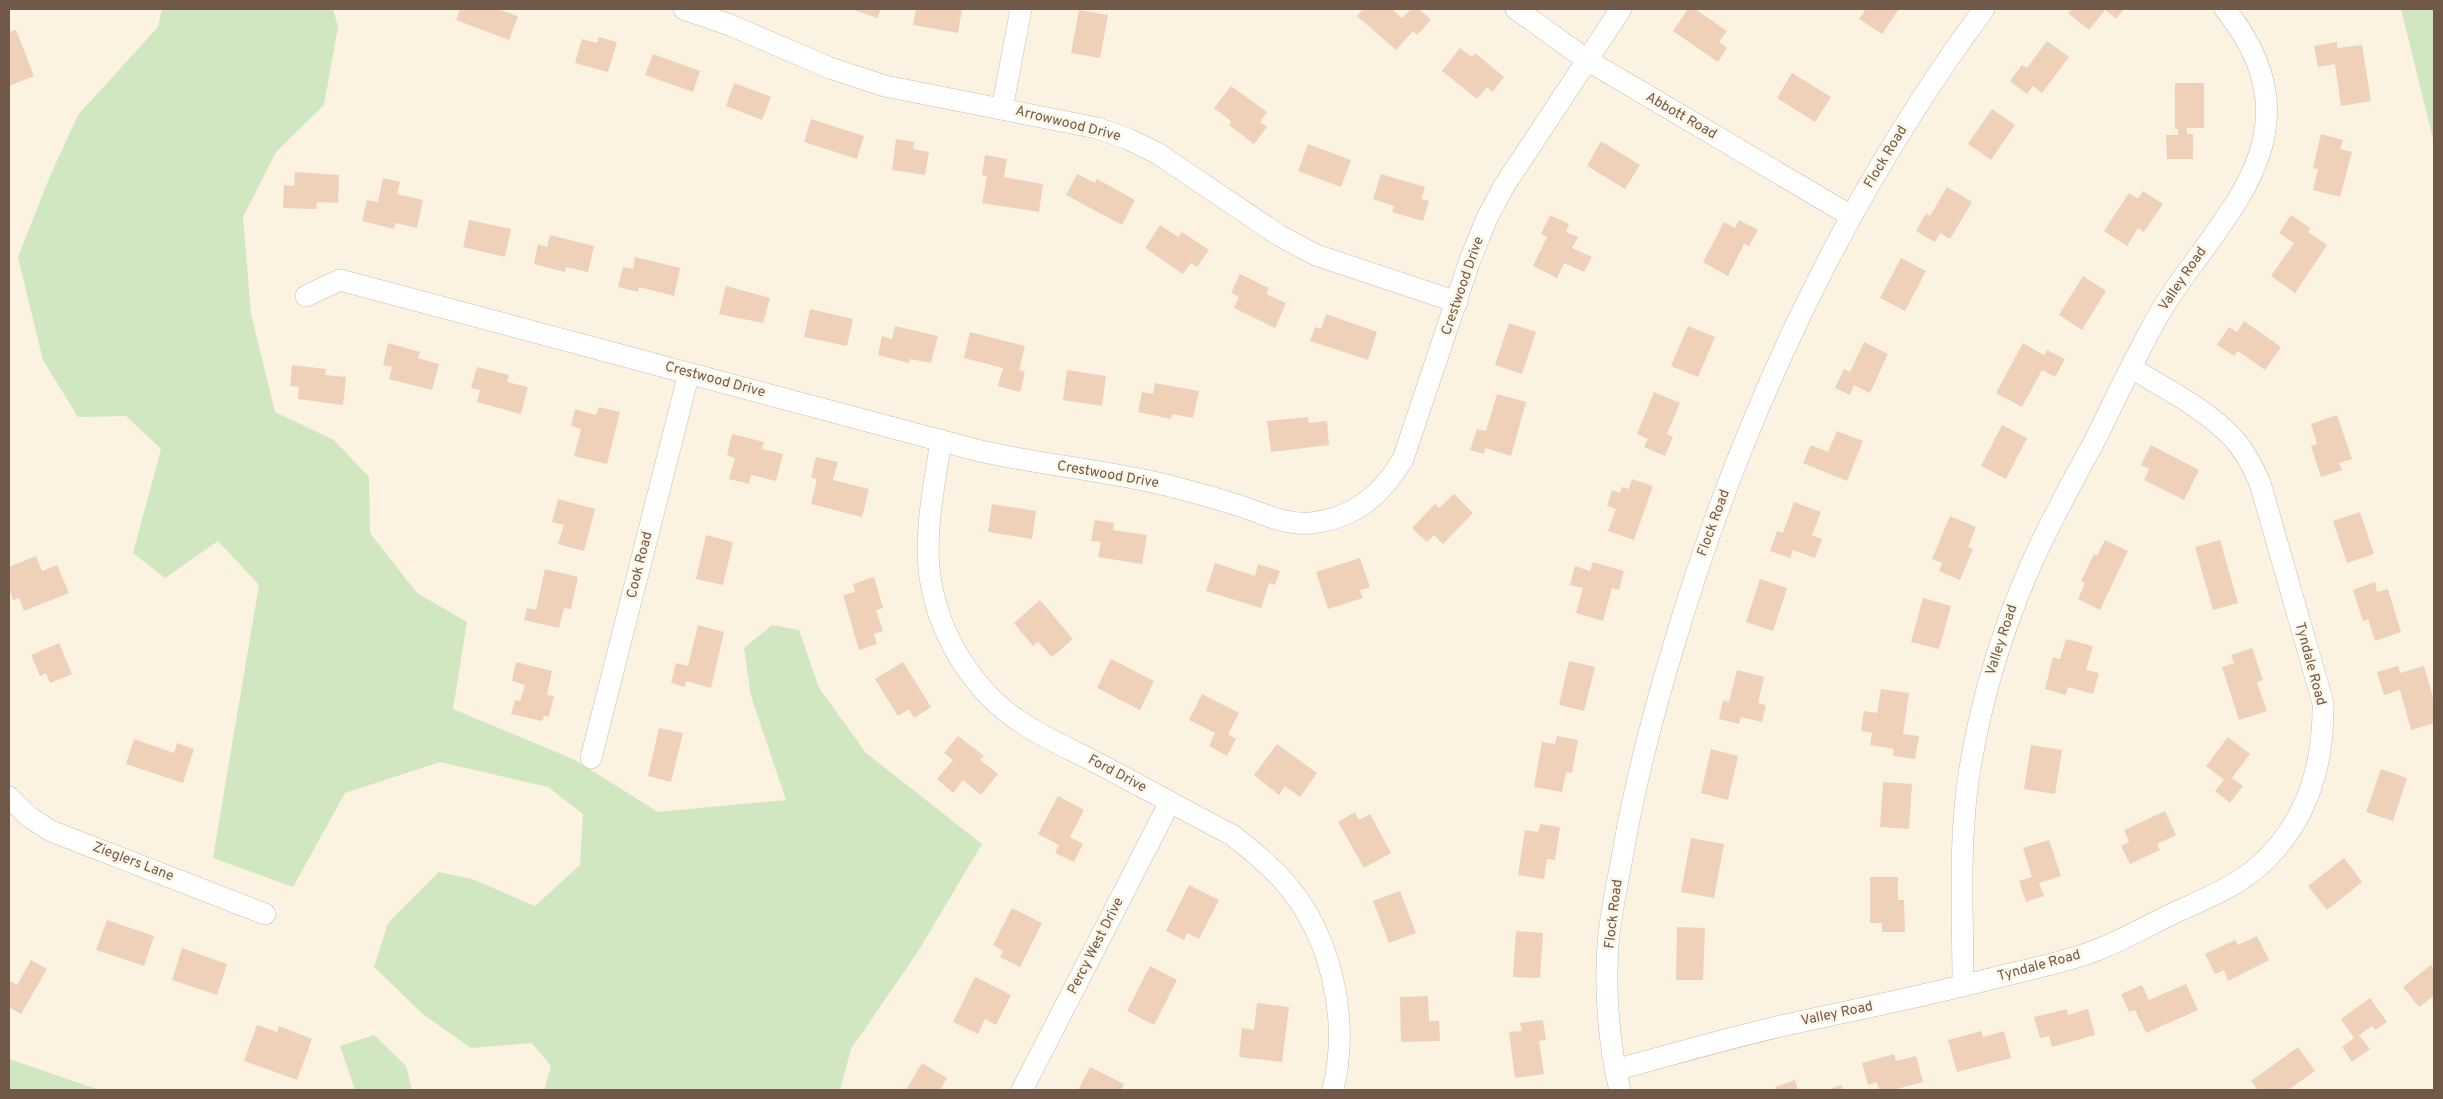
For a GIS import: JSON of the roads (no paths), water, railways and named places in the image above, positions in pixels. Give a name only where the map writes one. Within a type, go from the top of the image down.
[{"type":"street","name":"Arrowwood Drive","points":[[684,9],[730,25],[830,68],[885,86],[1096,128],[1128,139],[1157,154],[1280,236],[1316,255],[1457,302]]},
{"type":"street","points":[[1002,108],[1021,9]]},
{"type":"street","name":"Abbott Road","points":[[1516,9],[1587,60],[1851,216]]},
{"type":"street","name":"Crestwood Drive","points":[[306,296],[340,280],[1030,462],[1112,474],[1170,486],[1288,522],[1310,523],[1334,519],[1356,510],[1376,496],[1392,479],[1404,459],[1470,260],[1491,210],[1504,186],[1621,9]]},
{"type":"street","name":"Flock Road","points":[[1620,1090],[1615,1070],[1609,991],[1609,934],[1632,799],[1654,712],[1691,589],[1713,524],[1749,432],[1805,306],[1851,216],[1907,122],[1984,9]]},
{"type":"street","name":"Valley Road","points":[[1615,1070],[1770,1028],[1963,986],[1964,823],[1977,728],[1993,664],[2013,606],[2034,557],[2162,309],[2250,179],[2265,135],[2267,106],[2263,78],[2255,54],[2242,31],[2225,9]]},
{"type":"street","name":"Tyndale Road","points":[[1963,986],[2057,962],[2101,948],[2234,884],[2258,866],[2282,842],[2306,801],[2320,762],[2323,702],[2260,483],[2250,461],[2234,438],[2214,420],[2132,368]]},
{"type":"street","name":"Cook Road","points":[[591,758],[689,373]]},
{"type":"street","name":"Ford Drive","points":[[941,440],[928,535],[929,569],[935,602],[945,630],[962,663],[983,689],[1024,725],[1232,836],[1256,853],[1282,879],[1302,906],[1320,939],[1332,975],[1338,1008],[1340,1042],[1333,1090]]},
{"type":"street","name":"Zieglers Lane","points":[[9,797],[29,817],[51,831],[265,914]]},
{"type":"street","name":"Percy West Drive","points":[[1022,1090],[1170,802]]}]
